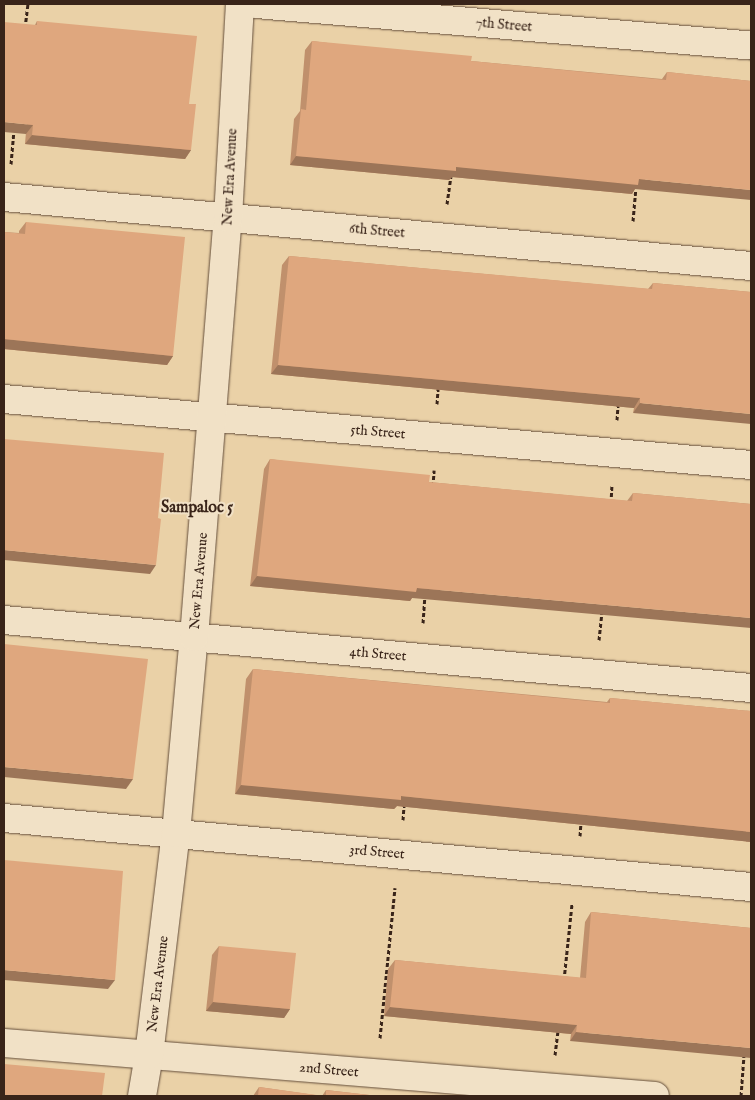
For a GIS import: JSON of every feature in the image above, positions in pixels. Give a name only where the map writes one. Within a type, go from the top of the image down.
[{"type":"street","name":"New Era Avenue","points":[[142,1096],[149,1054],[176,833],[194,637],[228,218],[240,4]]},
{"type":"street","name":"7th Street","points":[[256,4],[751,46]]},
{"type":"street","name":"6th Street","points":[[5,197],[751,266]]},
{"type":"street","name":"5th Street","points":[[4,399],[751,465]]},
{"type":"street","name":"4th Street","points":[[4,620],[751,688]]},
{"type":"street","name":"3rd Street","points":[[4,818],[751,887]]},
{"type":"street","name":"2nd Street","points":[[4,1043],[655,1096]]},
{"type":"path","points":[[24,33],[28,4]]},
{"type":"path","points":[[5,197],[14,130]]},
{"type":"path","points":[[443,238],[452,169]]},
{"type":"path","points":[[629,254],[637,176]]},
{"type":"path","points":[[432,494],[438,387]]},
{"type":"path","points":[[610,510],[618,403]]},
{"type":"path","points":[[421,658],[426,590]]},
{"type":"path","points":[[596,674],[602,606]]},
{"type":"path","points":[[376,1074],[405,795]]},
{"type":"path","points":[[563,989],[581,821]]},
{"type":"path","points":[[551,1088],[558,1028]]},
{"type":"path","points":[[741,1096],[744,1047]]},
{"type":"building","points":[[37,21],[197,36],[189,104],[196,104],[191,150],[32,135],[33,125],[4,122],[4,22],[37,25]]},
{"type":"building","points":[[312,41],[472,56],[471,61],[666,80],[667,72],[751,81],[751,190],[639,179],[638,185],[456,167],[456,171],[296,156],[301,109],[306,110]]},
{"type":"building","points":[[26,222],[185,237],[173,356],[4,339],[4,232],[25,234]]},
{"type":"building","points":[[289,256],[652,289],[653,283],[751,292],[751,414],[640,403],[640,398],[278,365]]},
{"type":"building","points":[[4,439],[164,453],[158,518],[161,519],[156,565],[4,550]]},
{"type":"building","points":[[270,459],[430,475],[429,482],[632,501],[633,493],[751,504],[751,618],[417,588],[416,592],[257,576]]},
{"type":"building","points":[[4,644],[148,659],[133,779],[4,767]]},
{"type":"building","points":[[253,669],[610,703],[610,698],[751,711],[751,832],[401,796],[401,800],[241,785]]},
{"type":"building","points":[[4,860],[123,871],[115,980],[4,970]]},
{"type":"building","points":[[591,912],[751,928],[751,1048],[576,1032],[577,1025],[390,1007],[395,960],[586,978]]},
{"type":"building","points":[[219,946],[296,953],[290,1009],[213,1002]]},
{"type":"building","points":[[4,1064],[105,1073],[102,1096],[4,1096]]},
{"type":"building","points":[[259,1087],[324,1096],[258,1096]]},
{"type":"building","points":[[326,1090],[378,1096],[326,1096]]},
{"type":"district","name":"Sampaloc 5","points":[[197,508]]}]
